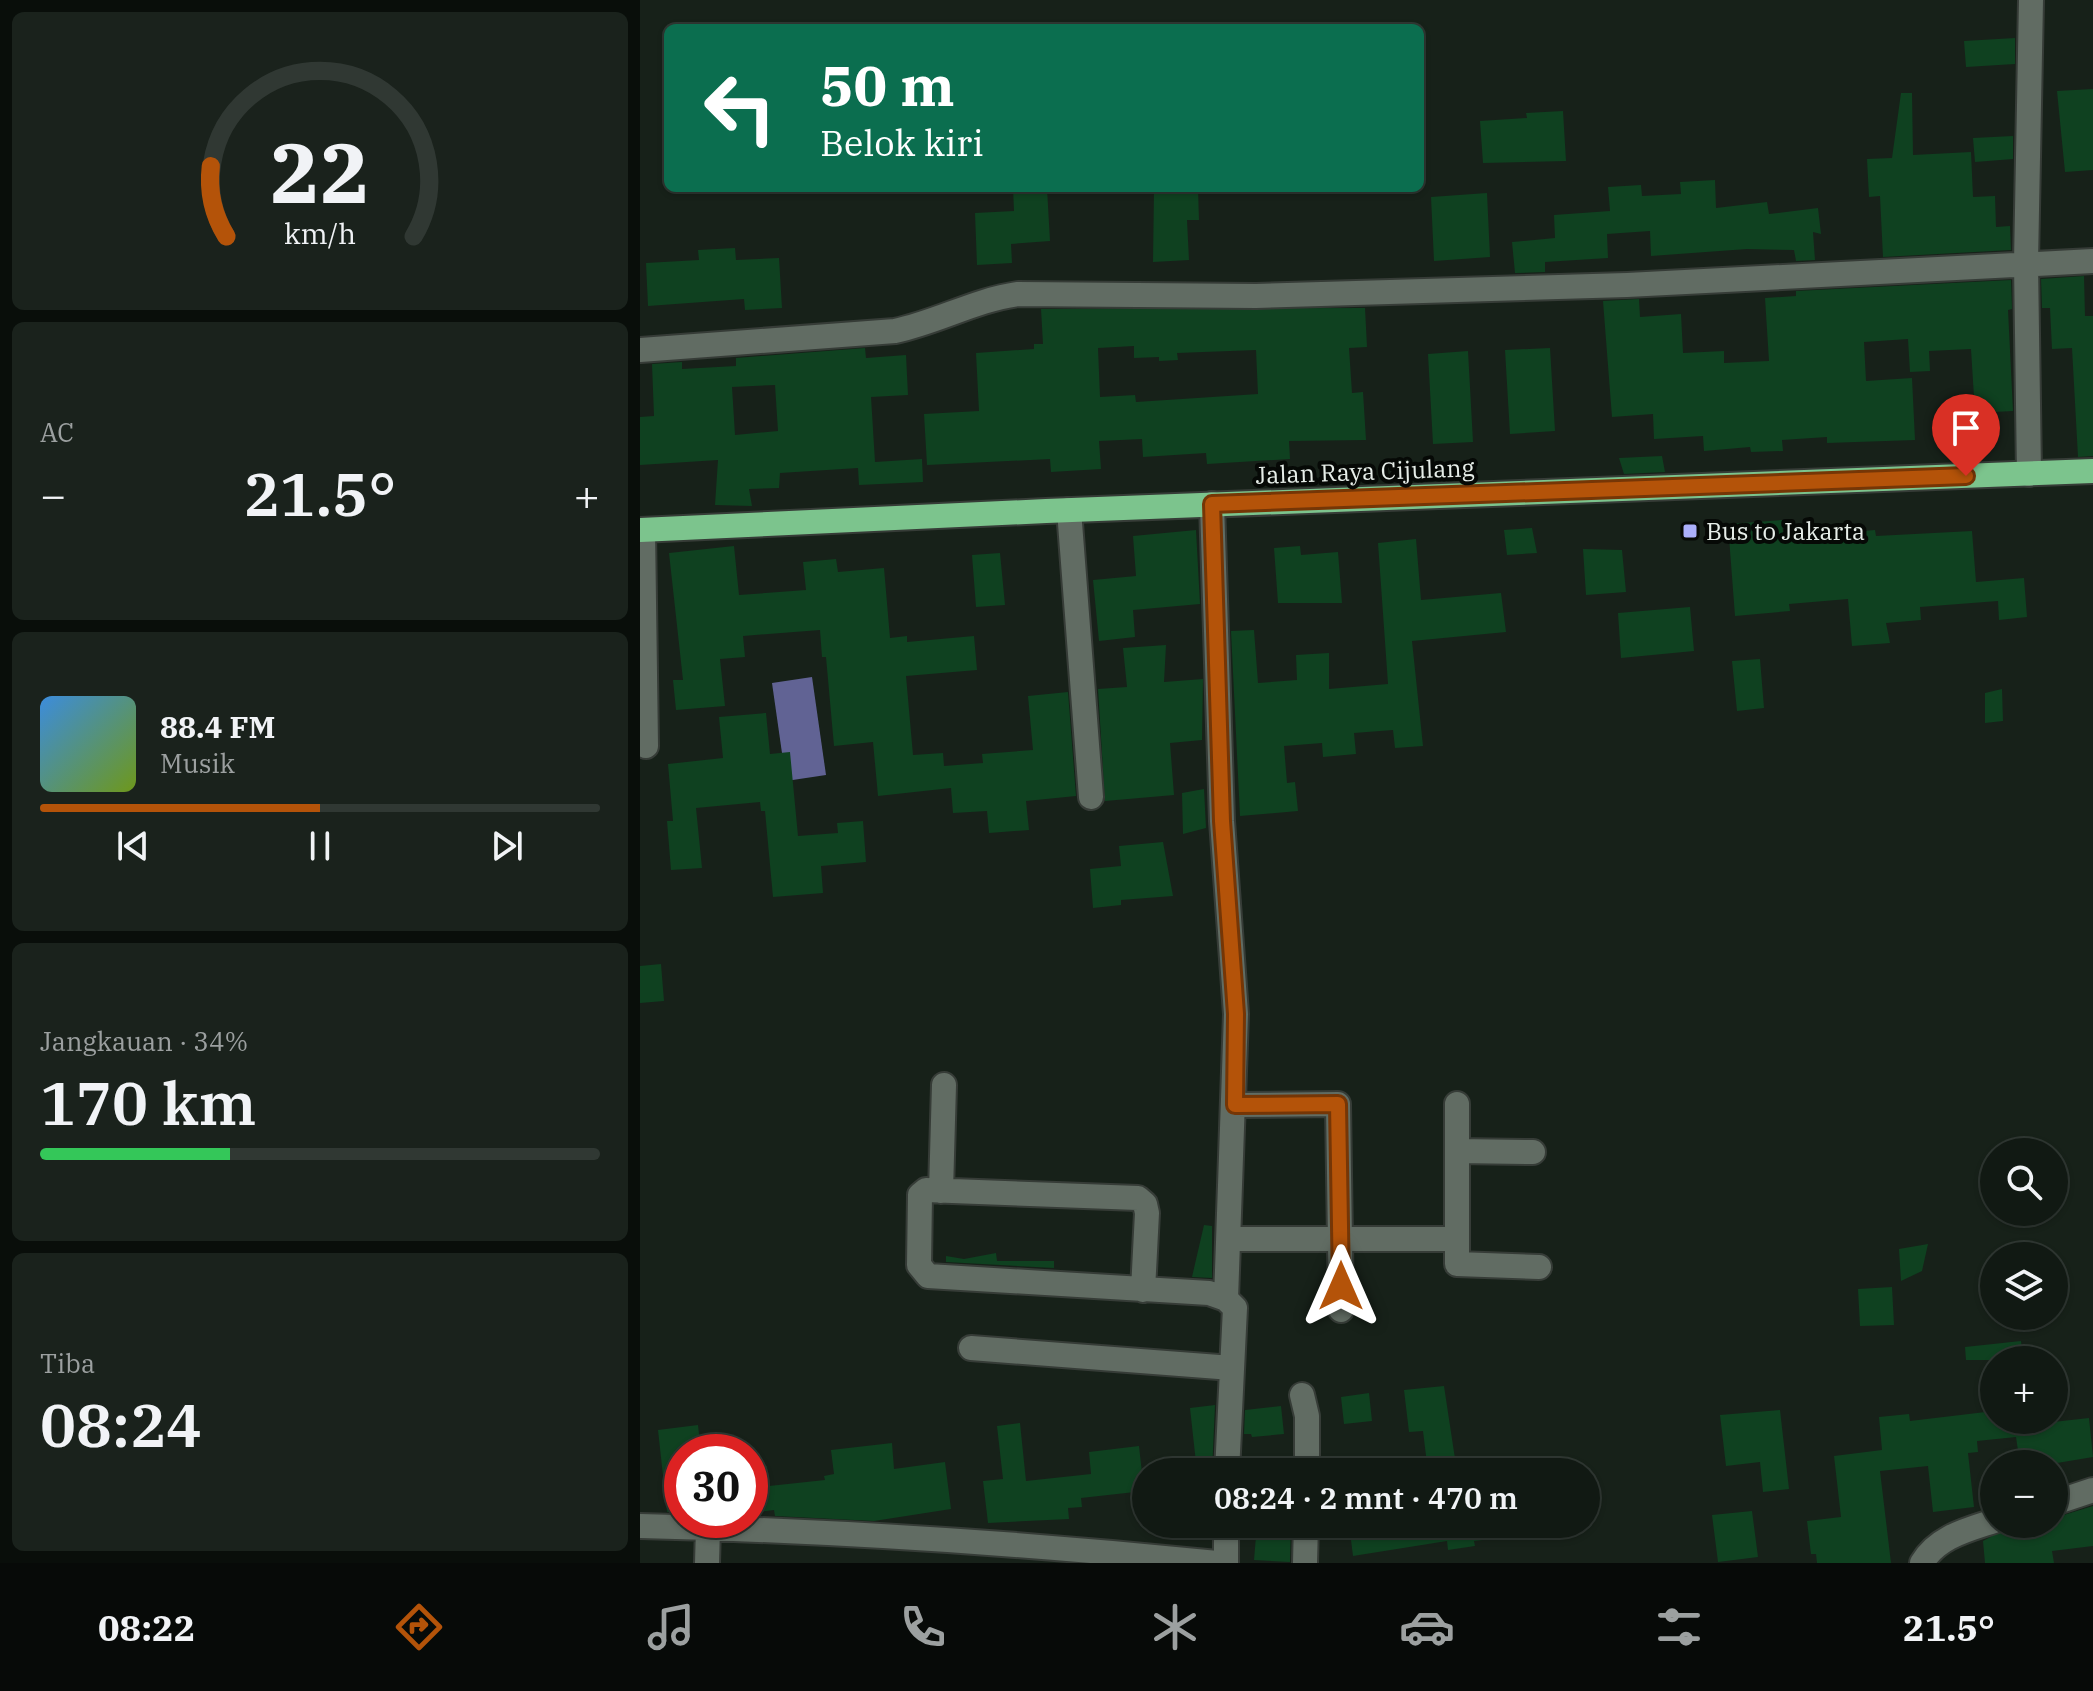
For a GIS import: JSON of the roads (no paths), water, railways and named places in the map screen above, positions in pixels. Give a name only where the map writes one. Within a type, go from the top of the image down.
[{"type":"highway","name":"Jalan Raya Cijulang","points":[[641,530],[1212,504],[2093,471]]},
{"type":"street","points":[[2029,474],[2026,263],[2031,0]]},
{"type":"street","points":[[640,350],[895,331],[928,323],[995,297],[1018,294],[1256,296],[1627,285],[2093,261]]},
{"type":"street","points":[[1212,504],[1222,821],[1236,1014],[1235,1105],[1222,1297]]},
{"type":"street","points":[[1069,510],[1091,797]]},
{"type":"street","points":[[641,530],[646,746]]},
{"type":"street","points":[[941,1191],[944,1085]]},
{"type":"street","points":[[1235,1105],[1338,1104],[1341,1310]]},
{"type":"street","points":[[1457,1104],[1457,1264],[1539,1267]]},
{"type":"street","points":[[1457,1151],[1533,1152]]},
{"type":"street","points":[[1143,1290],[1147,1213],[1145,1204],[1138,1198],[926,1190],[920,1195],[919,1265],[928,1276],[1222,1297],[1235,1308],[1228,1458]]},
{"type":"street","points":[[1225,1239],[1457,1239]]},
{"type":"street","points":[[971,1348],[1232,1368]]},
{"type":"street","points":[[1302,1395],[1307,1416],[1307,1458]]},
{"type":"street","points":[[2068,1498],[2093,1490]]},
{"type":"street","points":[[1922,1563],[1935,1546],[1956,1533],[1980,1525]]},
{"type":"street","points":[[640,1526],[664,1527]]},
{"type":"street","points":[[768,1533],[984,1552],[1217,1563]]},
{"type":"street","points":[[707,1563],[708,1538]]},
{"type":"street","points":[[1226,1538],[1226,1563]]},
{"type":"street","points":[[1305,1563],[1306,1538]]},
{"type":"water","points":[[812,677],[826,775],[786,781],[772,683]]},
{"type":"place","name":"Bus to Jakarta","points":[[1690,531]]}]
